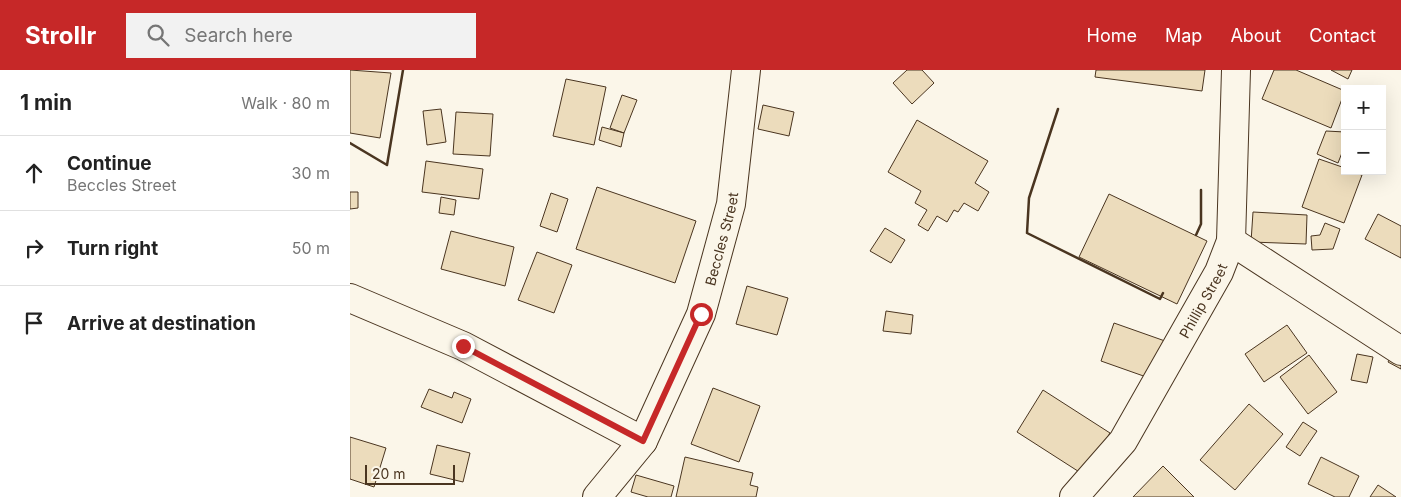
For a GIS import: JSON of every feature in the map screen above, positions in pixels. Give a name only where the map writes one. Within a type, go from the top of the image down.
[{"type":"street","name":"Beccles Street","points":[[598,497],[643,441],[701,314],[731,204],[746,70]]},
{"type":"street","name":"Phillip Street","points":[[1074,497],[1123,441],[1219,272],[1231,241],[1236,70]]},
{"type":"street","points":[[1231,241],[1401,351]]},
{"type":"street","points":[[350,298],[463,346],[643,441]]},
{"type":"building","points":[[350,70],[391,73],[380,138],[350,133]]},
{"type":"building","points":[[907,70],[922,70],[934,83],[912,104],[893,83]]},
{"type":"building","points":[[1096,70],[1205,70],[1202,91],[1095,77]]},
{"type":"building","points":[[1274,70],[1296,70],[1341,89],[1341,102],[1331,128],[1262,99]]},
{"type":"building","points":[[1331,70],[1352,70],[1348,79]]},
{"type":"building","points":[[566,79],[606,87],[594,145],[553,136]]},
{"type":"building","points":[[622,95],[637,100],[624,133],[610,128]]},
{"type":"building","points":[[763,105],[794,112],[789,136],[758,129]]},
{"type":"building","points":[[441,109],[446,142],[427,145],[423,111]]},
{"type":"building","points":[[456,112],[493,114],[490,156],[453,154]]},
{"type":"building","points":[[917,120],[988,161],[975,183],[989,192],[978,211],[964,203],[958,212],[954,210],[947,222],[937,216],[928,231],[918,225],[927,210],[915,203],[921,191],[888,172]]},
{"type":"building","points":[[602,127],[624,133],[621,147],[599,140]]},
{"type":"building","points":[[1326,131],[1341,132],[1341,155],[1338,163],[1317,154]]},
{"type":"building","points":[[1319,159],[1341,167],[1341,175],[1362,175],[1344,223],[1302,207]]},
{"type":"building","points":[[426,161],[483,169],[479,199],[422,192]]},
{"type":"building","points":[[597,187],[696,221],[675,283],[576,249]]},
{"type":"building","points":[[350,192],[358,192],[358,208],[350,209]]},
{"type":"building","points":[[551,193],[568,199],[557,232],[540,226]]},
{"type":"building","points":[[1109,194],[1207,241],[1177,304],[1079,257]]},
{"type":"building","points":[[441,197],[456,200],[454,215],[439,213]]},
{"type":"building","points":[[1253,212],[1307,215],[1306,244],[1251,242]]},
{"type":"building","points":[[1378,214],[1401,226],[1401,258],[1365,239]]},
{"type":"building","points":[[1325,223],[1340,229],[1333,249],[1312,250],[1311,236],[1320,235]]},
{"type":"building","points":[[885,228],[905,240],[891,263],[870,251]]},
{"type":"building","points":[[451,231],[514,247],[505,286],[441,269]]},
{"type":"building","points":[[537,252],[572,265],[554,313],[518,300]]},
{"type":"building","points":[[747,286],[788,298],[777,335],[736,324]]},
{"type":"building","points":[[886,311],[913,315],[911,334],[883,331]]},
{"type":"building","points":[[1114,323],[1165,341],[1152,379],[1101,361]]},
{"type":"building","points":[[1287,325],[1307,353],[1264,382],[1245,354]]},
{"type":"building","points":[[1401,338],[1401,369],[1388,362]]},
{"type":"building","points":[[1357,354],[1373,357],[1367,383],[1351,380]]},
{"type":"building","points":[[1309,355],[1337,392],[1308,414],[1280,377]]},
{"type":"building","points":[[713,388],[760,406],[739,462],[691,444]]},
{"type":"building","points":[[429,389],[452,398],[454,392],[471,399],[462,423],[421,407]]},
{"type":"building","points":[[1043,390],[1110,433],[1084,475],[1017,432]]},
{"type":"building","points":[[1249,404],[1283,434],[1235,490],[1200,460]]},
{"type":"building","points":[[1303,422],[1317,431],[1300,456],[1286,447]]},
{"type":"building","points":[[350,437],[386,448],[374,487],[350,479]]},
{"type":"building","points":[[437,445],[470,453],[463,482],[430,474]]},
{"type":"building","points":[[685,457],[753,473],[750,485],[758,487],[756,497],[676,497]]},
{"type":"building","points":[[1321,457],[1359,476],[1349,497],[1335,497],[1308,484]]},
{"type":"building","points":[[1163,466],[1194,497],[1133,497]]},
{"type":"building","points":[[636,475],[674,486],[671,497],[648,497],[631,492]]},
{"type":"building","points":[[1378,485],[1396,497],[1370,497]]},
{"type":"wall","points":[[350,143],[387,165],[403,70]]},
{"type":"wall","points":[[1058,109],[1029,198],[1027,233],[1160,299],[1163,293]]},
{"type":"wall","points":[[1196,235],[1201,224],[1201,190]]},
{"type":"route","points":[[463,346],[643,441],[701,314]]}]
